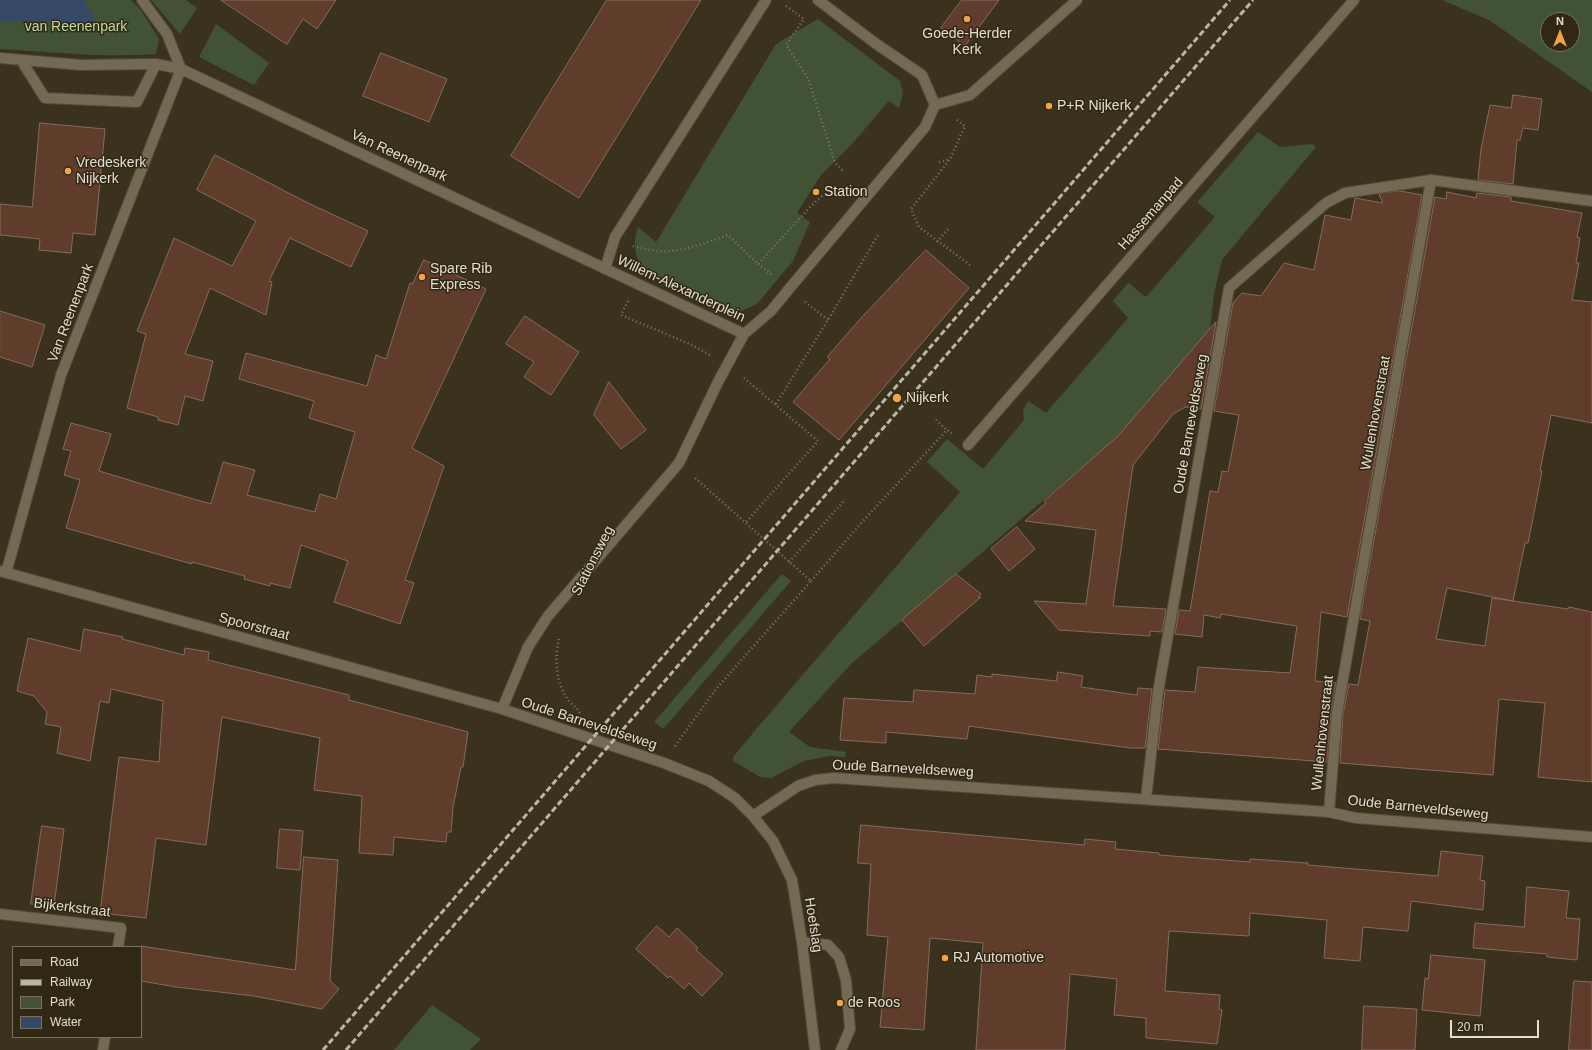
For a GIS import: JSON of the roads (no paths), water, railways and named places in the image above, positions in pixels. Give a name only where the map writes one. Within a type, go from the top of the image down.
[{"type":"street","points":[[142,0],[166,34],[181,69]]},
{"type":"street","name":"Willem-Alexanderplein","points":[[766,0],[615,237],[605,269],[744,334],[771,311],[925,127],[934,105]]},
{"type":"street","points":[[818,0],[875,43],[922,75],[934,105],[970,95],[1077,0]]},
{"type":"street","name":"Hassemanpad","points":[[968,445],[1354,0]]},
{"type":"street","name":"Van Reenenpark","points":[[0,58],[81,65],[156,64],[181,69],[605,269]]},
{"type":"street","points":[[21,60],[45,98],[137,102],[156,64]]},
{"type":"street","name":"Van Reenenpark","points":[[3,572],[62,375],[181,69]]},
{"type":"street","points":[[1431,180],[1592,201]]},
{"type":"street","name":"Oude Barneveldseweg","points":[[1146,799],[1158,692],[1230,288],[1326,203],[1345,193],[1431,180]]},
{"type":"street","name":"Wullenhovenstraat","points":[[1329,812],[1337,713],[1431,180]]},
{"type":"street","name":"Stationsweg","points":[[502,710],[528,647],[548,616],[679,463],[718,382],[744,334]]},
{"type":"street","name":"Spoorstraat","points":[[3,572],[502,710]]},
{"type":"street","name":"Oude Barneveldseweg","points":[[502,710],[664,763],[710,781],[735,798],[753,816],[798,786],[815,780],[834,778],[1329,812],[1356,818],[1592,837]]},
{"type":"street","name":"Hoefslag","points":[[753,816],[773,841],[792,880],[802,942],[815,1050]]},
{"type":"street","name":"Bijkerkstraat","points":[[0,914],[121,928],[118,946]]},
{"type":"street","points":[[802,942],[828,945],[839,957],[846,980],[850,1029],[841,1050]]},
{"type":"street","points":[[103,1050],[105,1038]]},
{"type":"water","points":[[0,0],[84,0],[93,15],[93,24],[0,21]]},
{"type":"railway","points":[[323,1050],[1230,0]]},
{"type":"railway","points":[[346,1050],[1253,0]]},
{"type":"place","name":"Goede-Herder Kerk","points":[[967,19]]},
{"type":"place","name":"P+R Nijkerk","points":[[1049,106]]},
{"type":"place","name":"Vredeskerk Nijkerk","points":[[68,171]]},
{"type":"place","name":"Station","points":[[816,192]]},
{"type":"place","name":"Spare Rib Express","points":[[422,277]]},
{"type":"place","name":"Nijkerk","points":[[897,398]]},
{"type":"place","name":"RJ Automotive","points":[[945,958]]},
{"type":"place","name":"de Roos","points":[[840,1003]]},
{"type":"park label","name":"van Reenenpark","points":[[76,27]]}]
